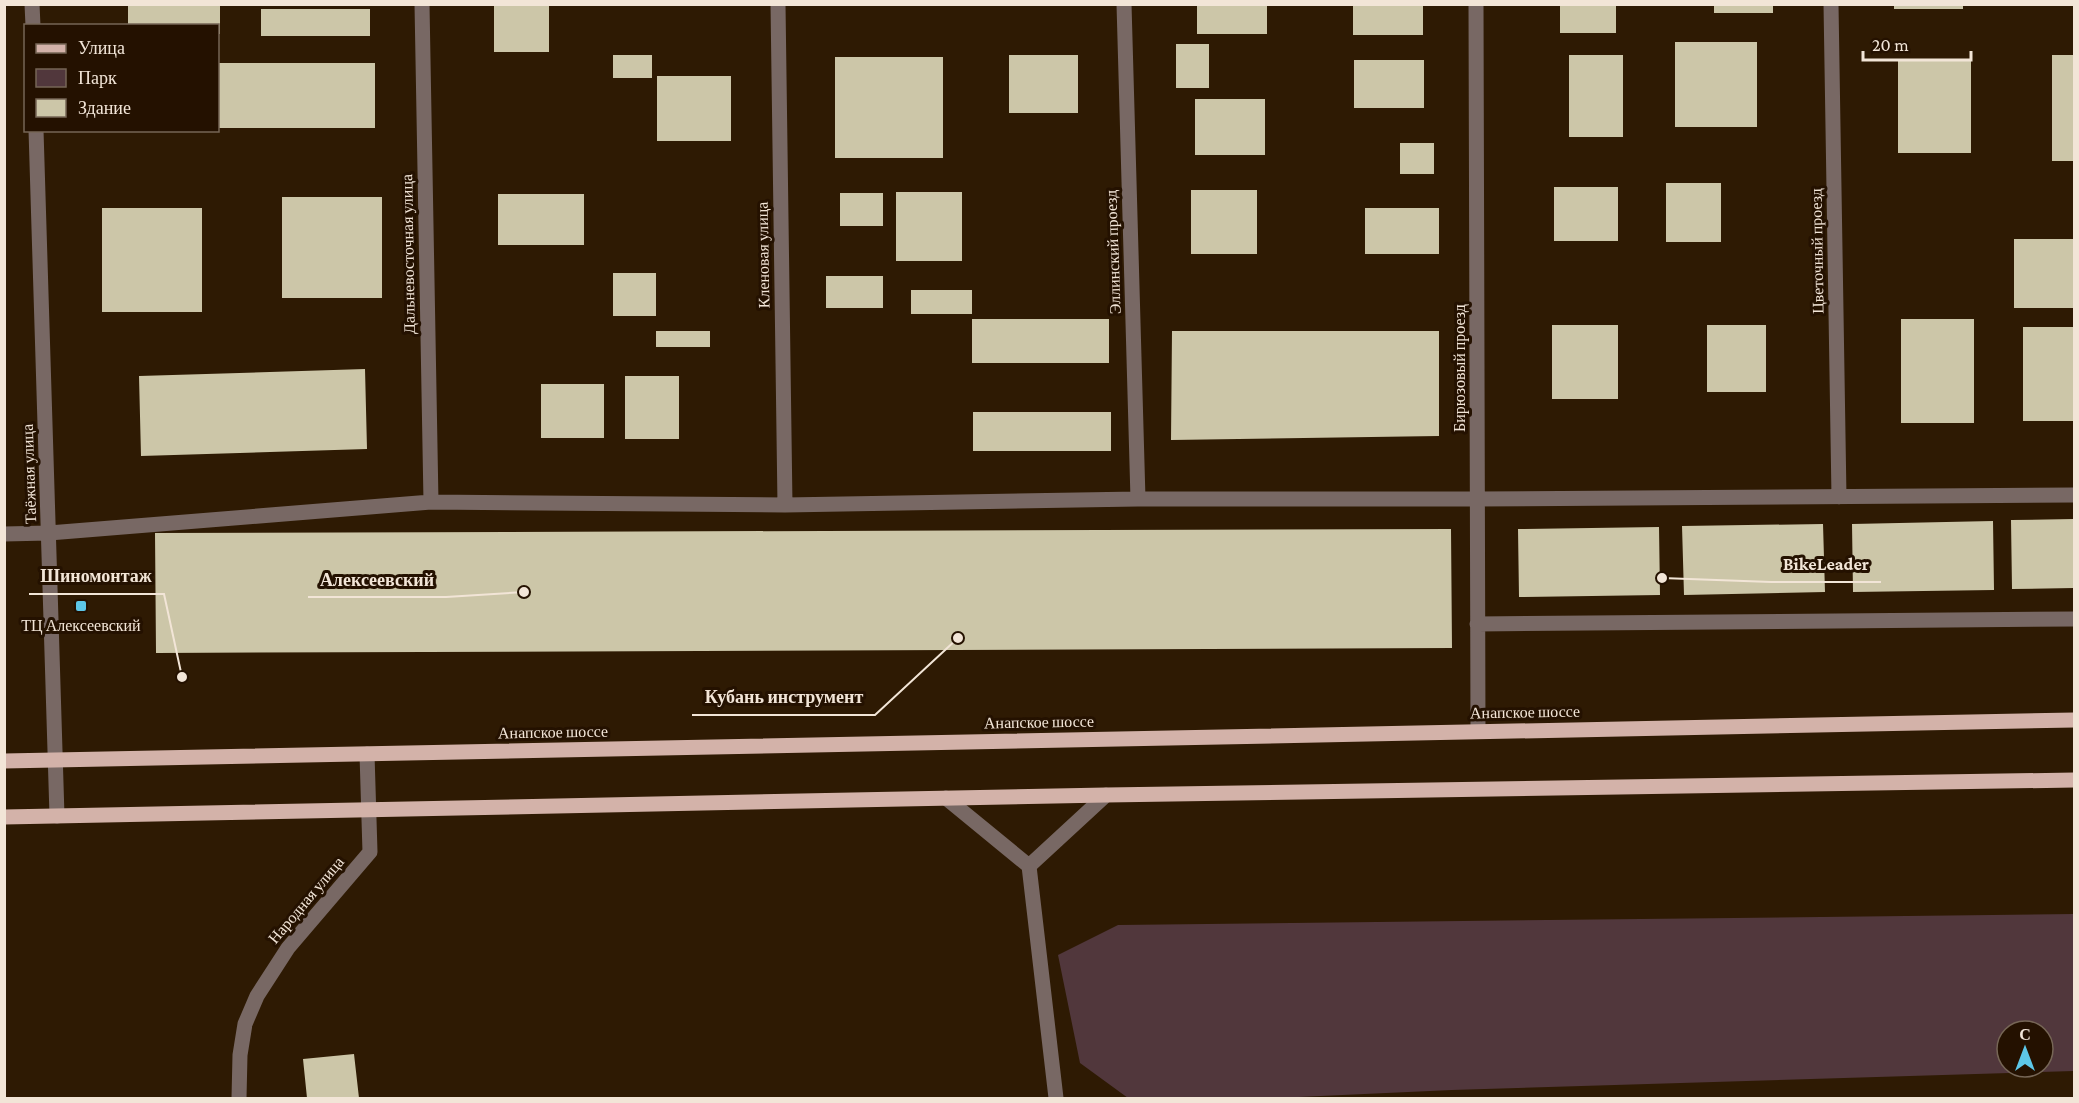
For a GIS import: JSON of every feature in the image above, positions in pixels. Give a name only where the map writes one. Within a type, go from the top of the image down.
[{"type":"main road","name":"Анапское шоссе","points":[[4,761],[2074,720]]},
{"type":"main road","points":[[4,817],[1106,795],[2074,780]]},
{"type":"street","points":[[32,4],[33,24]]},
{"type":"street","name":"Дальневосточная улица","points":[[422,4],[431,502]]},
{"type":"street","name":"Кленовая улица","points":[[778,4],[785,505]]},
{"type":"street","name":"Эллинский проезд","points":[[1124,4],[1138,499]]},
{"type":"street","name":"Бирюзовый проезд","points":[[1476,4],[1478,731]]},
{"type":"street","name":"Цветочный проезд","points":[[1831,4],[1839,497]]},
{"type":"street","name":"Таёжная улица","points":[[36,132],[57,816]]},
{"type":"street","points":[[4,534],[49,534],[431,502],[785,505],[1138,499],[2074,495]]},
{"type":"street","points":[[1478,624],[2074,619]]},
{"type":"street","name":"Народная улица","points":[[239,1098],[240,1055],[246,1024],[257,996],[288,948],[370,852],[367,754]]},
{"type":"street","points":[[1029,866],[1106,795]]},
{"type":"street","points":[[946,798],[1029,866],[1056,1098]]},
{"type":"green space","points":[[2074,914],[2074,1071],[2055,1072],[2055,1019],[1995,1019],[1995,1073],[1452,1090],[1277,1098],[1128,1098],[1080,1063],[1058,955],[1118,925]]},
{"type":"building","points":[[128,4],[220,4],[220,34],[219,24],[128,24]]},
{"type":"building","points":[[494,4],[549,4],[549,52],[494,52]]},
{"type":"building","points":[[1197,4],[1267,4],[1267,34],[1197,34]]},
{"type":"building","points":[[1353,4],[1423,4],[1423,35],[1353,35]]},
{"type":"building","points":[[1560,4],[1616,4],[1616,33],[1560,33]]},
{"type":"building","points":[[1714,4],[1773,4],[1773,13],[1714,13]]},
{"type":"building","points":[[1894,4],[1963,4],[1963,9],[1894,9]]},
{"type":"building","points":[[261,9],[370,9],[370,36],[261,36]]},
{"type":"building","points":[[1675,42],[1757,42],[1757,127],[1675,127]]},
{"type":"building","points":[[1176,44],[1209,44],[1209,88],[1176,88]]},
{"type":"building","points":[[613,55],[652,55],[652,78],[613,78]]},
{"type":"building","points":[[1009,55],[1078,55],[1078,113],[1009,113]]},
{"type":"building","points":[[1569,55],[1623,55],[1623,137],[1569,137]]},
{"type":"building","points":[[2052,55],[2074,55],[2074,161],[2052,161]]},
{"type":"building","points":[[835,57],[943,57],[943,158],[835,158]]},
{"type":"building","points":[[1354,60],[1424,60],[1424,108],[1354,108]]},
{"type":"building","points":[[1898,61],[1971,61],[1971,153],[1898,153]]},
{"type":"building","points":[[219,63],[375,63],[375,128],[219,128]]},
{"type":"building","points":[[657,76],[731,76],[731,141],[657,141]]},
{"type":"building","points":[[1195,99],[1265,99],[1265,155],[1195,155]]},
{"type":"building","points":[[1400,143],[1434,143],[1434,174],[1400,174]]},
{"type":"building","points":[[1666,183],[1721,183],[1721,242],[1666,242]]},
{"type":"building","points":[[1554,187],[1618,187],[1618,241],[1554,241]]},
{"type":"building","points":[[1191,190],[1257,190],[1257,254],[1191,254]]},
{"type":"building","points":[[896,192],[962,192],[962,261],[896,261]]},
{"type":"building","points":[[840,193],[883,193],[883,226],[840,226]]},
{"type":"building","points":[[498,194],[584,194],[584,245],[498,245]]},
{"type":"building","points":[[282,197],[382,197],[382,298],[282,298]]},
{"type":"building","points":[[102,208],[202,208],[202,312],[102,312]]},
{"type":"building","points":[[1365,208],[1439,208],[1439,254],[1365,254]]},
{"type":"building","points":[[2014,239],[2074,239],[2074,308],[2014,308]]},
{"type":"building","points":[[613,273],[656,273],[656,316],[613,316]]},
{"type":"building","points":[[826,276],[883,276],[883,308],[826,308]]},
{"type":"building","points":[[911,290],[972,290],[972,314],[911,314]]},
{"type":"building","points":[[972,319],[1109,319],[1109,363],[972,363]]},
{"type":"building","points":[[1901,319],[1974,319],[1974,423],[1901,423]]},
{"type":"building","points":[[1552,325],[1618,325],[1618,399],[1552,399]]},
{"type":"building","points":[[1707,325],[1766,325],[1766,392],[1707,392]]},
{"type":"building","points":[[2023,327],[2074,327],[2074,421],[2023,421]]},
{"type":"building","points":[[656,331],[710,331],[710,347],[656,347]]},
{"type":"building","points":[[1172,331],[1439,331],[1439,436],[1171,440]]},
{"type":"building","points":[[365,369],[367,449],[141,456],[139,376]]},
{"type":"building","points":[[625,376],[679,376],[679,439],[625,439]]},
{"type":"building","points":[[541,384],[604,384],[604,438],[541,438]]},
{"type":"building","points":[[973,412],[1111,412],[1111,451],[973,451]]},
{"type":"building","points":[[2074,519],[2074,588],[2012,589],[2011,520]]},
{"type":"building","points":[[1993,521],[1994,590],[1853,592],[1852,524]]},
{"type":"building","points":[[1823,524],[1825,592],[1684,595],[1682,526]]},
{"type":"building","points":[[1659,527],[1660,595],[1519,597],[1518,529]]},
{"type":"building","points":[[1451,529],[1452,648],[156,653],[155,533]]},
{"type":"building","points":[[354,1054],[359,1098],[307,1098],[303,1059]]},
{"type":"place","name":"BikeLeader","points":[[1662,578]]},
{"type":"place","name":"Алексеевский","points":[[524,592]]},
{"type":"place","name":"ТЦ Алексеевский","points":[[81,606]]},
{"type":"place","name":"Кубань инструмент","points":[[958,638]]},
{"type":"place","name":"Шиномонтаж","points":[[182,677]]}]
